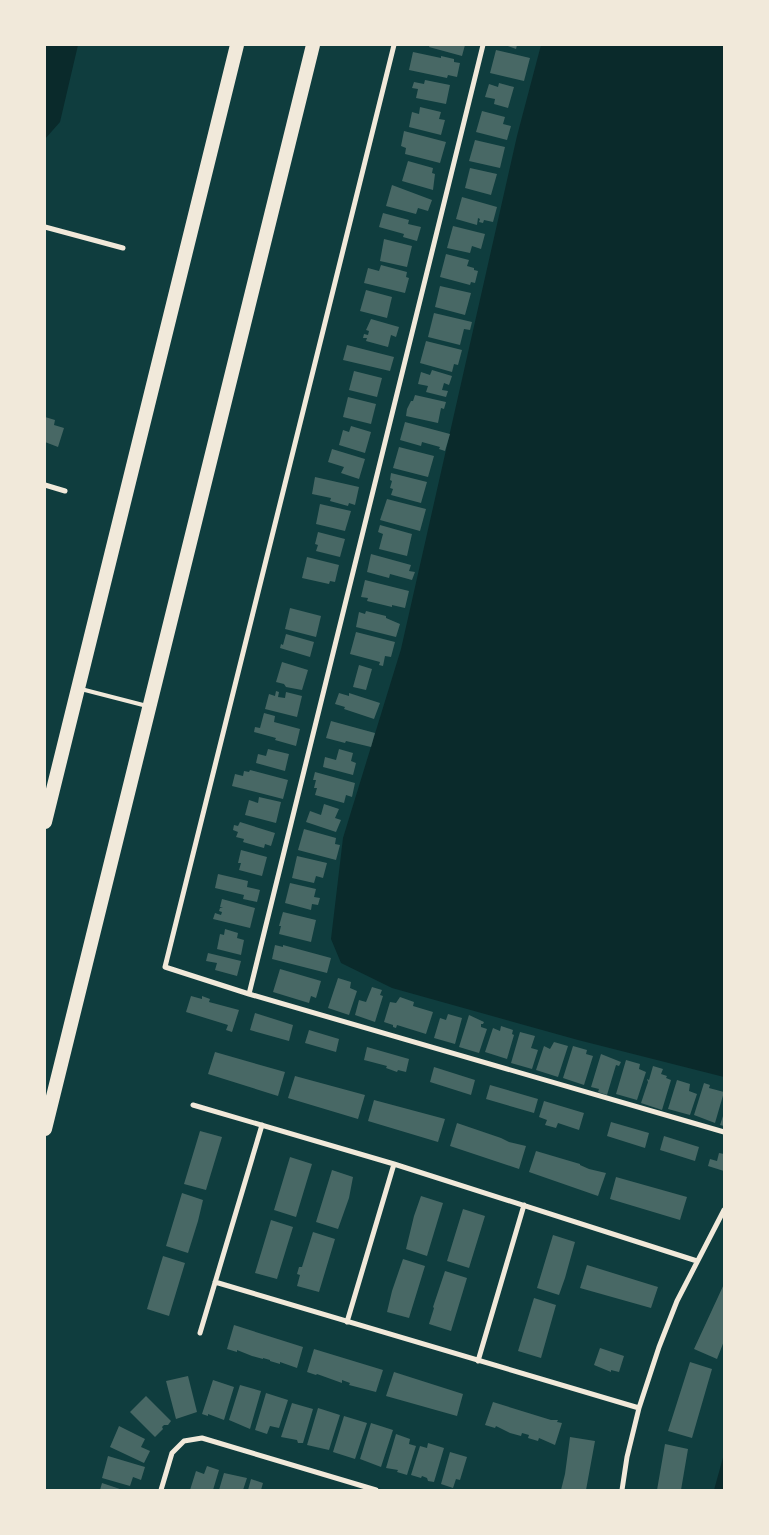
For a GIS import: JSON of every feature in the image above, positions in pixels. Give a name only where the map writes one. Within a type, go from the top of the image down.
[{"type":"highway","points":[[45,822],[237,45]]},
{"type":"highway","points":[[45,1129],[313,45]]},
{"type":"street","points":[[394,45],[165,967],[249,994],[724,1132]]},
{"type":"street","points":[[249,994],[483,45]]},
{"type":"street","points":[[45,227],[123,248]]},
{"type":"street","points":[[45,484],[65,491]]},
{"type":"street","points":[[194,1104],[394,1164],[698,1261]]},
{"type":"street","points":[[200,1333],[262,1125]]},
{"type":"street","points":[[347,1322],[394,1164]]},
{"type":"street","points":[[478,1361],[524,1205]]},
{"type":"street","points":[[622,1490],[626,1457],[639,1408],[676,1301],[724,1210]]},
{"type":"street","points":[[215,1282],[639,1408]]},
{"type":"street","points":[[161,1490],[172,1453],[184,1441],[202,1438],[376,1490]]},
{"type":"lane","points":[[78,688],[149,706]]},
{"type":"water","points":[[45,45],[78,45],[60,122],[45,139]]},
{"type":"water","points":[[541,45],[724,45],[724,1077],[578,1040],[392,988],[341,963],[331,939],[343,838],[401,649],[517,136]]},
{"type":"water","points":[[724,1454],[724,1490],[714,1490]]},
{"type":"building","points":[[430,45],[465,45],[462,56],[429,47]]},
{"type":"building","points":[[505,45],[517,45],[516,49]]},
{"type":"building","points":[[496,50],[530,58],[524,81],[490,73]]},
{"type":"building","points":[[413,52],[454,59],[454,62],[460,63],[457,77],[448,75],[447,78],[409,70]]},
{"type":"building","points":[[425,80],[450,85],[446,104],[416,98],[418,89],[412,88],[414,82],[424,84]]},
{"type":"building","points":[[499,83],[514,87],[508,108],[494,104],[495,99],[485,97],[489,84],[498,87]]},
{"type":"building","points":[[420,107],[441,112],[439,119],[445,120],[441,135],[409,127],[412,112],[419,114]]},
{"type":"building","points":[[482,111],[505,117],[503,124],[511,126],[507,140],[476,132]]},
{"type":"building","points":[[404,131],[446,142],[440,163],[405,154],[406,148],[401,146]]},
{"type":"building","points":[[475,140],[505,147],[500,168],[469,161]]},
{"type":"building","points":[[408,161],[433,168],[432,173],[435,174],[433,190],[402,181]]},
{"type":"building","points":[[470,168],[497,174],[491,195],[465,188]]},
{"type":"building","points":[[392,185],[432,200],[428,211],[418,208],[416,214],[386,206]]},
{"type":"building","points":[[462,197],[497,207],[493,222],[484,220],[483,223],[479,222],[480,219],[478,218],[477,225],[456,219]]},
{"type":"building","points":[[383,213],[409,220],[408,224],[421,227],[417,241],[403,237],[404,234],[379,227]]},
{"type":"building","points":[[453,226],[485,234],[481,249],[472,246],[470,253],[447,248]]},
{"type":"building","points":[[384,239],[412,246],[407,267],[380,261]]},
{"type":"building","points":[[446,254],[469,260],[467,266],[478,271],[475,283],[471,282],[470,285],[440,277]]},
{"type":"building","points":[[381,265],[407,272],[406,277],[409,278],[405,293],[364,283],[368,268],[379,271]]},
{"type":"building","points":[[440,286],[471,293],[465,315],[435,307]]},
{"type":"building","points":[[366,290],[392,297],[387,318],[360,311]]},
{"type":"building","points":[[434,313],[472,322],[470,330],[464,329],[460,345],[428,337]]},
{"type":"building","points":[[371,319],[399,327],[396,337],[391,335],[388,347],[366,341],[367,338],[363,338],[364,334],[368,335],[369,331],[366,330]]},
{"type":"building","points":[[426,341],[462,350],[458,365],[454,364],[452,372],[420,363]]},
{"type":"building","points":[[347,345],[394,357],[390,371],[343,360]]},
{"type":"building","points":[[432,370],[452,376],[449,385],[444,383],[442,390],[448,391],[446,397],[426,392],[428,386],[418,384],[421,372],[430,375]]},
{"type":"building","points":[[354,371],[382,378],[377,397],[349,390]]},
{"type":"building","points":[[415,395],[446,402],[444,409],[441,408],[438,423],[406,416],[407,409]]},
{"type":"building","points":[[348,397],[376,404],[371,424],[343,417]]},
{"type":"building","points":[[45,417],[55,420],[54,425],[64,428],[58,447],[45,442]]},
{"type":"building","points":[[405,422],[450,434],[445,451],[439,449],[440,447],[422,442],[421,446],[400,440]]},
{"type":"building","points":[[351,426],[371,432],[365,453],[339,445],[343,430],[349,432]]},
{"type":"building","points":[[399,447],[434,456],[428,477],[393,468]]},
{"type":"building","points":[[332,449],[365,459],[359,479],[341,473],[344,467],[328,462]]},
{"type":"building","points":[[391,473],[427,482],[421,503],[391,495],[393,489],[390,488],[392,481],[390,480]]},
{"type":"building","points":[[315,477],[359,487],[355,505],[349,503],[348,506],[330,501],[331,498],[312,494]]},
{"type":"building","points":[[387,499],[426,509],[420,531],[380,520]]},
{"type":"building","points":[[320,504],[351,511],[345,531],[316,524]]},
{"type":"building","points":[[380,525],[412,534],[407,556],[379,549],[383,534],[378,532]]},
{"type":"building","points":[[318,532],[345,539],[340,557],[316,551],[318,545],[315,544]]},
{"type":"building","points":[[371,554],[411,565],[409,571],[415,572],[412,580],[390,574],[389,578],[367,572]]},
{"type":"building","points":[[307,557],[339,565],[335,582],[330,581],[329,584],[302,578]]},
{"type":"building","points":[[365,580],[409,591],[405,608],[367,601],[368,598],[361,597]]},
{"type":"building","points":[[290,608],[321,616],[316,637],[285,629]]},
{"type":"building","points":[[366,611],[386,616],[386,618],[400,624],[396,637],[356,627],[359,612],[365,614]]},
{"type":"building","points":[[356,632],[395,642],[391,657],[385,656],[383,666],[379,665],[380,662],[350,654]]},
{"type":"building","points":[[286,634],[314,642],[310,657],[280,648],[281,644],[283,645]]},
{"type":"building","points":[[282,662],[308,670],[302,690],[286,687],[284,684],[276,682]]},
{"type":"building","points":[[359,665],[372,669],[366,690],[353,687]]},
{"type":"building","points":[[276,691],[279,692],[278,697],[285,698],[286,692],[302,696],[297,717],[265,709],[269,694],[275,696]]},
{"type":"building","points":[[339,693],[349,696],[349,693],[380,703],[374,719],[335,704]]},
{"type":"building","points":[[264,713],[275,716],[274,722],[300,729],[296,746],[254,732],[255,727],[260,728]]},
{"type":"building","points":[[331,721],[375,733],[371,747],[326,738]]},
{"type":"building","points":[[268,749],[289,754],[285,771],[256,763],[258,754],[266,756]]},
{"type":"building","points":[[339,749],[353,753],[351,761],[356,763],[353,775],[323,767],[325,757],[336,760]]},
{"type":"building","points":[[250,770],[288,780],[283,799],[232,786],[235,774],[243,776],[244,771],[249,772]]},
{"type":"building","points":[[315,772],[355,783],[352,797],[346,795],[344,803],[315,795],[317,788],[314,788],[316,780],[313,780]]},
{"type":"building","points":[[259,797],[281,802],[276,823],[245,815],[249,800],[258,803]]},
{"type":"building","points":[[324,804],[339,809],[335,818],[341,820],[336,832],[306,822],[310,811],[321,815]]},
{"type":"building","points":[[240,822],[275,833],[271,846],[265,844],[264,848],[243,842],[244,839],[236,837],[238,832],[233,830],[234,825],[238,826]]},
{"type":"building","points":[[304,829],[336,838],[335,844],[340,845],[336,860],[298,850]]},
{"type":"building","points":[[241,850],[267,857],[262,876],[239,870],[241,863],[238,863]]},
{"type":"building","points":[[297,856],[327,863],[323,878],[316,876],[314,883],[292,878]]},
{"type":"building","points":[[218,874],[248,881],[247,887],[260,890],[257,902],[243,899],[244,895],[215,888]]},
{"type":"building","points":[[290,883],[316,889],[314,897],[320,898],[318,905],[312,904],[311,910],[285,903]]},
{"type":"building","points":[[222,899],[255,908],[250,928],[213,919],[215,913],[221,915],[222,912],[219,911],[220,908],[223,908],[220,907]]},
{"type":"building","points":[[283,912],[316,920],[311,942],[279,934]]},
{"type":"building","points":[[225,929],[238,933],[237,938],[244,940],[241,955],[217,949],[220,934],[224,935]]},
{"type":"building","points":[[275,945],[283,947],[283,945],[331,958],[327,973],[272,959]]},
{"type":"building","points":[[208,953],[241,961],[237,976],[215,970],[217,963],[206,961]]},
{"type":"building","points":[[280,969],[321,981],[316,998],[311,996],[309,1003],[273,992]]},
{"type":"building","points":[[338,978],[351,982],[350,988],[357,991],[349,1015],[328,1008]]},
{"type":"building","points":[[372,987],[382,990],[380,995],[383,996],[375,1022],[355,1015],[359,1000],[366,1002]]},
{"type":"building","points":[[191,996],[202,999],[202,996],[210,999],[209,1002],[239,1010],[232,1032],[226,1030],[228,1025],[186,1012]]},
{"type":"building","points":[[400,997],[414,1002],[413,1006],[433,1012],[426,1034],[397,1025],[396,1028],[384,1022],[390,1002],[396,1003]]},
{"type":"building","points":[[255,1013],[293,1025],[289,1041],[250,1030]]},
{"type":"building","points":[[448,1014],[462,1018],[455,1044],[434,1038],[440,1018],[446,1020]]},
{"type":"building","points":[[469,1015],[484,1022],[481,1024],[481,1027],[487,1029],[479,1053],[459,1047]]},
{"type":"building","points":[[501,1026],[513,1030],[512,1034],[514,1035],[507,1059],[485,1052],[493,1028],[500,1031]]},
{"type":"building","points":[[309,1030],[339,1039],[336,1052],[305,1043]]},
{"type":"building","points":[[520,1032],[535,1036],[531,1048],[538,1050],[532,1069],[511,1063]]},
{"type":"building","points":[[554,1042],[568,1046],[558,1077],[536,1070],[544,1046],[550,1049]]},
{"type":"building","points":[[573,1046],[587,1050],[586,1054],[593,1056],[584,1085],[563,1078]]},
{"type":"building","points":[[367,1047],[409,1059],[406,1072],[398,1070],[397,1072],[386,1068],[387,1066],[364,1060]]},
{"type":"building","points":[[215,1052],[285,1072],[278,1096],[208,1074]]},
{"type":"building","points":[[601,1054],[621,1062],[619,1066],[616,1065],[607,1095],[598,1092],[599,1089],[591,1087]]},
{"type":"building","points":[[626,1060],[640,1064],[639,1069],[646,1072],[637,1100],[616,1094]]},
{"type":"building","points":[[653,1066],[663,1069],[661,1074],[671,1080],[662,1110],[641,1103],[648,1082],[647,1079],[649,1080]]},
{"type":"building","points":[[434,1067],[475,1080],[471,1095],[430,1082]]},
{"type":"building","points":[[295,1076],[365,1095],[358,1119],[288,1098]]},
{"type":"building","points":[[677,1080],[690,1084],[689,1091],[697,1094],[690,1115],[668,1109]]},
{"type":"building","points":[[704,1083],[710,1085],[709,1088],[724,1092],[715,1123],[694,1115]]},
{"type":"building","points":[[490,1085],[538,1099],[534,1113],[486,1099]]},
{"type":"building","points":[[374,1100],[445,1119],[438,1142],[368,1121]]},
{"type":"building","points":[[544,1101],[584,1113],[579,1130],[558,1123],[556,1128],[545,1125],[547,1120],[539,1117]]},
{"type":"building","points":[[724,1113],[724,1126],[720,1125]]},
{"type":"building","points":[[611,1122],[649,1133],[645,1148],[607,1136]]},
{"type":"building","points":[[457,1123],[509,1142],[526,1146],[519,1169],[450,1146]]},
{"type":"building","points":[[200,1131],[222,1137],[206,1190],[184,1184]]},
{"type":"building","points":[[664,1136],[699,1147],[695,1161],[660,1150]]},
{"type":"building","points":[[536,1151],[606,1173],[598,1196],[529,1172]]},
{"type":"building","points":[[719,1153],[724,1154],[724,1171],[708,1166],[710,1159],[717,1161]]},
{"type":"building","points":[[290,1157],[312,1164],[296,1217],[274,1210]]},
{"type":"building","points":[[332,1170],[353,1177],[349,1198],[338,1229],[316,1222]]},
{"type":"building","points":[[616,1177],[687,1197],[680,1220],[610,1199]]},
{"type":"building","points":[[182,1193],[203,1200],[188,1253],[166,1246]]},
{"type":"building","points":[[421,1196],[443,1203],[427,1256],[406,1249]]},
{"type":"building","points":[[463,1209],[485,1216],[469,1268],[447,1261]]},
{"type":"building","points":[[271,1220],[293,1227],[277,1279],[255,1273]]},
{"type":"building","points":[[313,1232],[335,1239],[319,1292],[297,1286],[300,1275],[297,1274],[299,1267],[302,1267]]},
{"type":"building","points":[[553,1235],[575,1242],[559,1295],[537,1288]]},
{"type":"building","points":[[163,1256],[185,1263],[169,1316],[147,1309]]},
{"type":"building","points":[[403,1259],[425,1266],[409,1318],[387,1312]]},
{"type":"building","points":[[587,1265],[658,1287],[651,1308],[580,1288]]},
{"type":"building","points":[[445,1271],[467,1278],[451,1331],[429,1324]]},
{"type":"building","points":[[724,1284],[724,1341],[717,1359],[694,1349]]},
{"type":"building","points":[[534,1298],[556,1305],[541,1358],[518,1351]]},
{"type":"building","points":[[234,1325],[303,1347],[297,1368],[237,1350],[237,1352],[227,1349]]},
{"type":"building","points":[[600,1348],[624,1356],[619,1372],[611,1370],[611,1372],[594,1365]]},
{"type":"building","points":[[314,1349],[383,1370],[376,1392],[349,1385],[350,1383],[342,1380],[342,1383],[307,1372]]},
{"type":"building","points":[[690,1362],[712,1369],[692,1438],[668,1431]]},
{"type":"building","points":[[394,1372],[463,1394],[457,1416],[386,1396]]},
{"type":"building","points":[[188,1376],[197,1412],[176,1419],[166,1381]]},
{"type":"building","points":[[213,1380],[234,1387],[224,1420],[208,1414],[208,1416],[202,1414]]},
{"type":"building","points":[[240,1385],[261,1391],[250,1429],[229,1420]]},
{"type":"building","points":[[266,1393],[288,1400],[279,1428],[270,1426],[267,1434],[255,1430]]},
{"type":"building","points":[[146,1396],[171,1421],[168,1425],[162,1427],[163,1429],[155,1437],[130,1412]]},
{"type":"building","points":[[493,1402],[551,1420],[558,1420],[557,1422],[562,1423],[555,1445],[539,1438],[538,1441],[528,1438],[529,1435],[522,1433],[521,1436],[496,1426],[495,1428],[485,1425]]},
{"type":"building","points":[[292,1403],[313,1409],[303,1443],[281,1437]]},
{"type":"building","points":[[318,1408],[340,1415],[329,1450],[307,1445]]},
{"type":"building","points":[[344,1416],[367,1423],[355,1459],[333,1452]]},
{"type":"building","points":[[371,1423],[393,1430],[381,1467],[360,1459]]},
{"type":"building","points":[[119,1426],[145,1439],[141,1447],[150,1451],[144,1463],[110,1447]]},
{"type":"building","points":[[396,1434],[410,1439],[409,1444],[416,1446],[407,1475],[397,1472],[398,1470],[386,1468]]},
{"type":"building","points":[[570,1437],[595,1441],[586,1490],[561,1490]]},
{"type":"building","points":[[428,1443],[444,1448],[434,1482],[428,1481],[427,1478],[422,1476],[421,1478],[411,1475],[420,1446],[427,1448]]},
{"type":"building","points":[[665,1444],[688,1449],[681,1490],[657,1490]]},
{"type":"building","points":[[450,1452],[467,1457],[460,1480],[456,1479],[453,1488],[441,1484]]},
{"type":"building","points":[[108,1456],[145,1467],[141,1480],[133,1477],[130,1486],[102,1478]]},
{"type":"building","points":[[207,1466],[219,1470],[213,1490],[190,1490],[196,1471],[204,1474]]},
{"type":"building","points":[[224,1473],[247,1478],[243,1490],[219,1490]]},
{"type":"building","points":[[251,1479],[263,1483],[261,1490],[248,1490]]},
{"type":"building","points":[[102,1483],[123,1490],[100,1490]]}]
